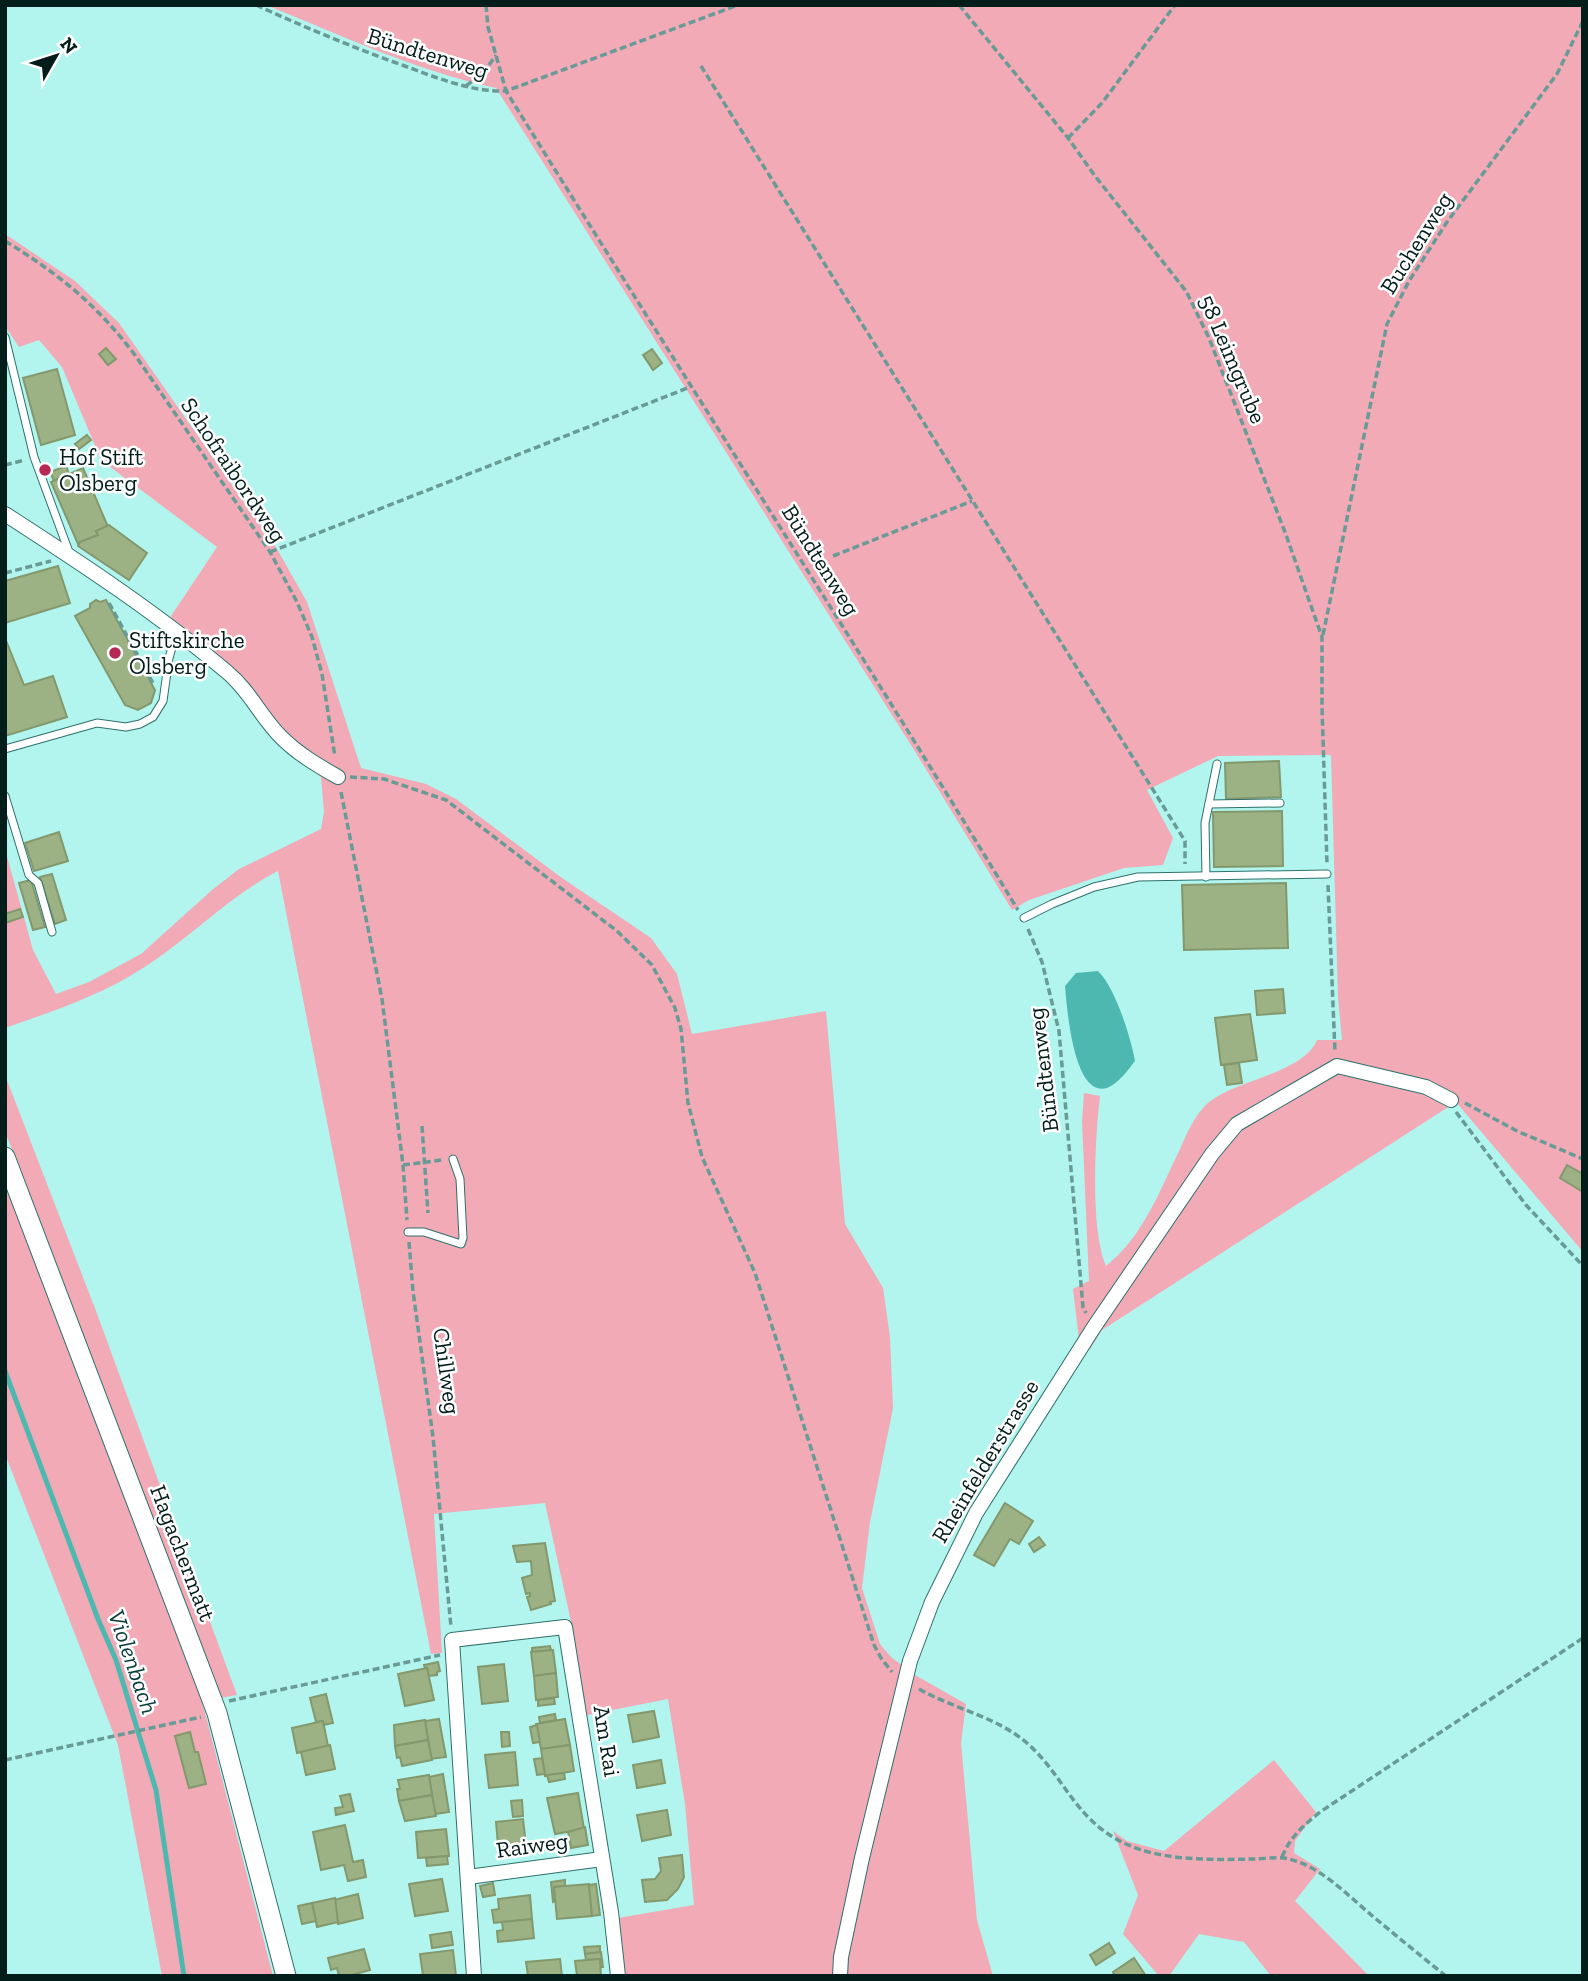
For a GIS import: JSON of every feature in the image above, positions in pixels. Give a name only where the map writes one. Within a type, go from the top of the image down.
[{"type":"street","points":[[5,514],[71,556],[229,673],[257,704],[280,736],[310,761],[338,777]]},
{"type":"street","name":"Rheinfelderstrasse","points":[[840,1976],[841,1957],[862,1858],[910,1661],[932,1602],[976,1513],[1094,1328],[1212,1154],[1237,1124],[1337,1066],[1426,1087],[1451,1100]]},
{"type":"street","name":"Hagachermatt","points":[[5,1157],[215,1709],[286,1976]]},
{"type":"street","name":"Am Rai","points":[[452,1647],[565,1627],[618,1976]]},
{"type":"street","points":[[452,1647],[474,1976]]},
{"type":"street","name":"Raiweg","points":[[468,1877],[602,1859]]},
{"type":"lane","points":[[5,337],[34,457],[71,556]]},
{"type":"lane","points":[[5,749],[97,723],[125,727],[140,724],[153,717],[163,701],[169,658],[176,633]]},
{"type":"lane","points":[[1206,877],[1205,823],[1217,764]]},
{"type":"lane","points":[[5,796],[29,875],[38,883],[52,932]]},
{"type":"lane","points":[[1209,804],[1280,803]]},
{"type":"lane","points":[[1024,918],[1094,887],[1138,877],[1327,874]]},
{"type":"lane","points":[[408,1232],[424,1232],[461,1244],[460,1178],[453,1159]]},
{"type":"path","name":"Bündtenweg","points":[[256,5],[331,40],[443,80],[489,91],[506,91],[1024,918],[1042,962],[1059,1031],[1083,1307],[1094,1328]]},
{"type":"path","points":[[486,5],[488,27],[506,91],[738,5]]},
{"type":"path","name":"58 Leimgrube","points":[[959,5],[1068,138],[1095,177],[1186,291],[1209,338],[1285,532],[1322,637],[1322,707]]},
{"type":"path","points":[[1068,138],[1102,103],[1175,5]]},
{"type":"path","name":"Buchenweg","points":[[1322,637],[1329,617],[1387,324],[1409,281],[1447,222],[1557,74],[1583,21]]},
{"type":"path","points":[[466,86],[484,72],[496,55]]},
{"type":"path","points":[[701,66],[1185,841],[1186,877]]},
{"type":"path","name":"Schofraibordweg","points":[[5,240],[78,291],[114,328],[270,552],[297,601],[312,637],[322,674],[338,777]]},
{"type":"path","points":[[270,552],[690,387]]},
{"type":"path","points":[[5,465],[34,457]]},
{"type":"path","points":[[833,556],[972,500]]},
{"type":"path","points":[[5,573],[71,556]]},
{"type":"path","points":[[106,597],[163,701]]},
{"type":"path","points":[[338,777],[384,779],[446,800],[635,945],[652,965],[676,1008],[681,1029],[688,1103],[702,1157],[755,1273],[874,1645],[890,1671],[931,1696],[1016,1734],[1041,1757],[1081,1811],[1106,1833],[1123,1843],[1142,1851],[1167,1856],[1282,1858],[1297,1862],[1329,1881],[1446,1976]]},
{"type":"path","name":"Chillweg","points":[[338,777],[382,999],[403,1165],[413,1291],[433,1437],[452,1647]]},
{"type":"path","points":[[1451,1100],[1470,1105],[1517,1130],[1583,1159]]},
{"type":"path","points":[[1451,1100],[1459,1118],[1526,1205],[1583,1266]]},
{"type":"path","points":[[422,1126],[428,1213]]},
{"type":"path","points":[[403,1165],[453,1159]]},
{"type":"path","points":[[1282,1858],[1288,1842],[1320,1812],[1583,1638]]},
{"type":"path","points":[[5,1760],[144,1730],[215,1709],[432,1656],[452,1647]]},
{"type":"shaded area","points":[[266,5],[1583,5],[1583,1252],[1456,1102],[1102,1330],[1090,1349],[1079,1340],[1073,1289],[1089,1281],[1082,1121],[1084,1093],[1100,1096],[1095,1158],[1096,1207],[1101,1250],[1106,1266],[1140,1227],[1158,1196],[1189,1129],[1207,1104],[1224,1093],[1299,1060],[1310,1051],[1317,1040],[1342,1040],[1338,997],[1331,755],[1218,756],[1147,790],[1173,838],[1163,865],[1124,868],[1029,900],[1012,910],[916,753],[496,88],[408,62]]},
{"type":"shaded area","points":[[5,234],[75,281],[119,323],[277,549],[307,602],[361,768],[426,784],[456,799],[562,878],[651,938],[677,974],[692,1034],[826,1011],[845,1224],[883,1288],[890,1337],[893,1408],[870,1522],[862,1588],[880,1644],[891,1657],[915,1675],[966,1704],[961,1743],[977,1920],[993,1976],[624,1976],[618,1918],[694,1905],[685,1804],[668,1699],[587,1715],[570,1617],[545,1503],[434,1514],[442,1653],[431,1654],[278,871],[243,893],[160,957],[127,978],[76,1002],[5,1028],[5,849],[33,950],[56,994],[89,982],[141,954],[239,869],[321,829],[324,812],[321,777],[276,743],[236,689],[211,665],[182,645],[171,616],[217,547],[101,460],[62,367],[39,340],[19,347],[5,326]]},
{"type":"shaded area","points":[[5,1075],[96,1311],[237,1695],[220,1698],[5,1131]]},
{"type":"shaded area","points":[[5,1182],[199,1689],[273,1976],[162,1976],[118,1745],[5,1454]]},
{"type":"shaded area","points":[[1274,1760],[1316,1812],[1295,1841],[1294,1853],[1320,1869],[1295,1901],[1369,1976],[1271,1976],[1244,1942],[1199,1934],[1169,1976],[1159,1976],[1123,1934],[1138,1895],[1113,1831],[1127,1841],[1164,1851]]},
{"type":"water","points":[[1098,971],[1116,1000],[1135,1061],[1119,1080],[1107,1088],[1096,1087],[1086,1079],[1079,1066],[1070,1030],[1065,986],[1076,973]]},
{"type":"building","points":[[106,348],[116,359],[108,365],[99,354]]},
{"type":"building","points":[[652,349],[662,363],[653,370],[643,355]]},
{"type":"building","points":[[57,369],[75,435],[41,445],[23,378]]},
{"type":"building","points":[[87,435],[91,440],[79,449],[75,444]]},
{"type":"building","points":[[66,466],[69,474],[54,481],[50,472]]},
{"type":"building","points":[[83,468],[108,527],[96,531],[98,535],[78,544],[51,482]]},
{"type":"building","points":[[109,525],[147,553],[129,580],[78,546],[80,542],[98,535],[96,531]]},
{"type":"building","points":[[58,566],[70,603],[5,623],[5,581]]},
{"type":"building","name":"Stiftskirche Olsberg","points":[[96,600],[106,600],[155,690],[151,703],[138,710],[125,705],[75,616],[90,608],[90,604]]},
{"type":"building","points":[[5,638],[24,685],[53,676],[67,717],[5,736]]},
{"type":"building","points":[[1279,761],[1281,797],[1226,799],[1225,763]]},
{"type":"building","points":[[1282,811],[1283,866],[1214,867],[1213,812]]},
{"type":"building","points":[[59,832],[68,861],[34,871],[25,843]]},
{"type":"building","points":[[52,874],[66,920],[55,924],[40,877]]},
{"type":"building","points":[[31,880],[45,927],[33,930],[19,883]]},
{"type":"building","points":[[1286,883],[1288,948],[1184,950],[1182,885]]},
{"type":"building","points":[[20,909],[23,917],[5,923],[5,914]]},
{"type":"building","points":[[1283,989],[1285,1013],[1257,1015],[1255,991]]},
{"type":"building","points":[[1250,1014],[1257,1060],[1221,1065],[1215,1018]]},
{"type":"building","points":[[1239,1063],[1242,1083],[1227,1085],[1224,1065]]},
{"type":"building","points":[[1567,1165],[1583,1174],[1583,1192],[1560,1178]]},
{"type":"building","points":[[1005,1503],[1033,1521],[1019,1544],[1010,1539],[994,1566],[974,1555]]},
{"type":"building","points":[[1039,1537],[1045,1545],[1034,1552],[1029,1544]]},
{"type":"building","points":[[545,1543],[555,1601],[531,1610],[527,1597],[530,1593],[526,1594],[522,1578],[532,1575],[531,1561],[517,1562],[513,1546]]},
{"type":"building","points":[[550,1646],[551,1650],[532,1652],[532,1648]]},
{"type":"building","points":[[553,1650],[556,1673],[534,1676],[531,1652]]},
{"type":"building","points":[[438,1662],[440,1671],[437,1675],[429,1676],[424,1665]]},
{"type":"building","points":[[504,1664],[508,1701],[482,1704],[478,1667]]},
{"type":"building","points":[[427,1668],[434,1700],[405,1706],[398,1674]]},
{"type":"building","points":[[556,1673],[558,1697],[536,1700],[534,1676]]},
{"type":"building","points":[[326,1694],[333,1723],[323,1725],[323,1721],[316,1722],[310,1698]]},
{"type":"building","points":[[554,1698],[555,1704],[538,1706],[538,1700]]},
{"type":"building","points":[[654,1711],[659,1737],[633,1742],[628,1715]]},
{"type":"building","points":[[555,1714],[556,1720],[540,1723],[539,1717]]},
{"type":"building","points":[[439,1719],[446,1757],[431,1759],[425,1721]]},
{"type":"building","points":[[565,1719],[570,1745],[541,1749],[536,1724]]},
{"type":"building","points":[[425,1720],[428,1740],[395,1746],[394,1725]]},
{"type":"building","points":[[323,1721],[328,1746],[297,1753],[292,1728]]},
{"type":"building","points":[[537,1725],[540,1742],[533,1743],[530,1727]]},
{"type":"building","points":[[190,1732],[206,1784],[189,1788],[175,1736]]},
{"type":"building","points":[[501,1732],[509,1732],[510,1746],[502,1747]]},
{"type":"building","points":[[428,1740],[432,1760],[402,1766],[395,1746]]},
{"type":"building","points":[[330,1745],[335,1769],[306,1775],[301,1752]]},
{"type":"building","points":[[570,1745],[574,1771],[545,1776],[541,1749]]},
{"type":"building","points":[[515,1752],[518,1785],[489,1788],[485,1755]]},
{"type":"building","points":[[542,1758],[545,1774],[537,1775],[534,1759]]},
{"type":"building","points":[[661,1760],[665,1783],[637,1788],[633,1765]]},
{"type":"building","points":[[564,1773],[565,1779],[549,1782],[547,1775]]},
{"type":"building","points":[[443,1774],[449,1812],[435,1814],[429,1777]]},
{"type":"building","points":[[429,1775],[432,1795],[399,1801],[398,1780]]},
{"type":"building","points":[[578,1793],[584,1829],[555,1834],[547,1798]]},
{"type":"building","points":[[350,1794],[354,1811],[336,1815],[335,1808],[343,1807],[340,1796]]},
{"type":"building","points":[[432,1795],[436,1816],[405,1821],[399,1801]]},
{"type":"building","points":[[522,1800],[523,1816],[513,1817],[511,1801]]},
{"type":"building","points":[[667,1810],[671,1835],[642,1841],[637,1815]]},
{"type":"building","points":[[523,1819],[527,1853],[499,1856],[496,1822]]},
{"type":"building","points":[[345,1825],[353,1862],[363,1860],[366,1877],[348,1881],[344,1865],[321,1870],[313,1832]]},
{"type":"building","points":[[585,1827],[588,1845],[571,1848],[568,1832]]},
{"type":"building","points":[[446,1829],[449,1856],[418,1858],[416,1832]]},
{"type":"building","points":[[682,1855],[684,1877],[678,1889],[667,1900],[645,1902],[642,1880],[655,1879],[661,1871],[659,1858]]},
{"type":"building","points":[[447,1856],[448,1864],[427,1866],[426,1858]]},
{"type":"building","points":[[442,1879],[448,1911],[415,1916],[409,1884]]},
{"type":"building","points":[[565,1880],[565,1886],[554,1887],[553,1902],[551,1882]]},
{"type":"building","points":[[493,1883],[495,1895],[483,1897],[480,1886]]},
{"type":"building","points":[[589,1884],[592,1916],[557,1919],[554,1887]]},
{"type":"building","points":[[596,1884],[600,1915],[592,1916],[589,1885]]},
{"type":"building","points":[[358,1894],[363,1918],[338,1924],[334,1900]]},
{"type":"building","points":[[530,1895],[532,1919],[494,1923],[492,1910],[499,1909],[498,1899]]},
{"type":"building","points":[[335,1898],[338,1922],[317,1927],[312,1903]]},
{"type":"building","points":[[312,1903],[316,1921],[302,1924],[298,1906]]},
{"type":"building","points":[[532,1919],[534,1938],[498,1942],[497,1931],[503,1930],[502,1922]]},
{"type":"building","points":[[451,1932],[453,1945],[432,1948],[430,1935]]},
{"type":"building","points":[[1109,1943],[1115,1953],[1096,1965],[1090,1955]]},
{"type":"building","points":[[600,1946],[600,1952],[585,1954],[584,1947]]},
{"type":"building","points":[[364,1949],[370,1970],[339,1976],[337,1968],[331,1970],[328,1958]]},
{"type":"building","points":[[453,1950],[456,1976],[423,1976],[420,1954]]},
{"type":"building","points":[[601,1952],[603,1967],[600,1967],[600,1959],[586,1960],[585,1954]]},
{"type":"building","points":[[1134,1958],[1146,1976],[1115,1976],[1113,1972]]},
{"type":"building","points":[[560,1959],[562,1976],[528,1976],[526,1962]]},
{"type":"building","points":[[600,1959],[601,1976],[577,1976],[575,1961]]},
{"type":"waterway","name":"Violenbach","points":[[5,1371],[98,1619],[116,1660],[156,1790],[184,1976]]},
{"type":"place","name":"Hof Stift Olsberg","points":[[45,470]]},
{"type":"place","name":"Stiftskirche Olsberg","points":[[115,653]]}]
